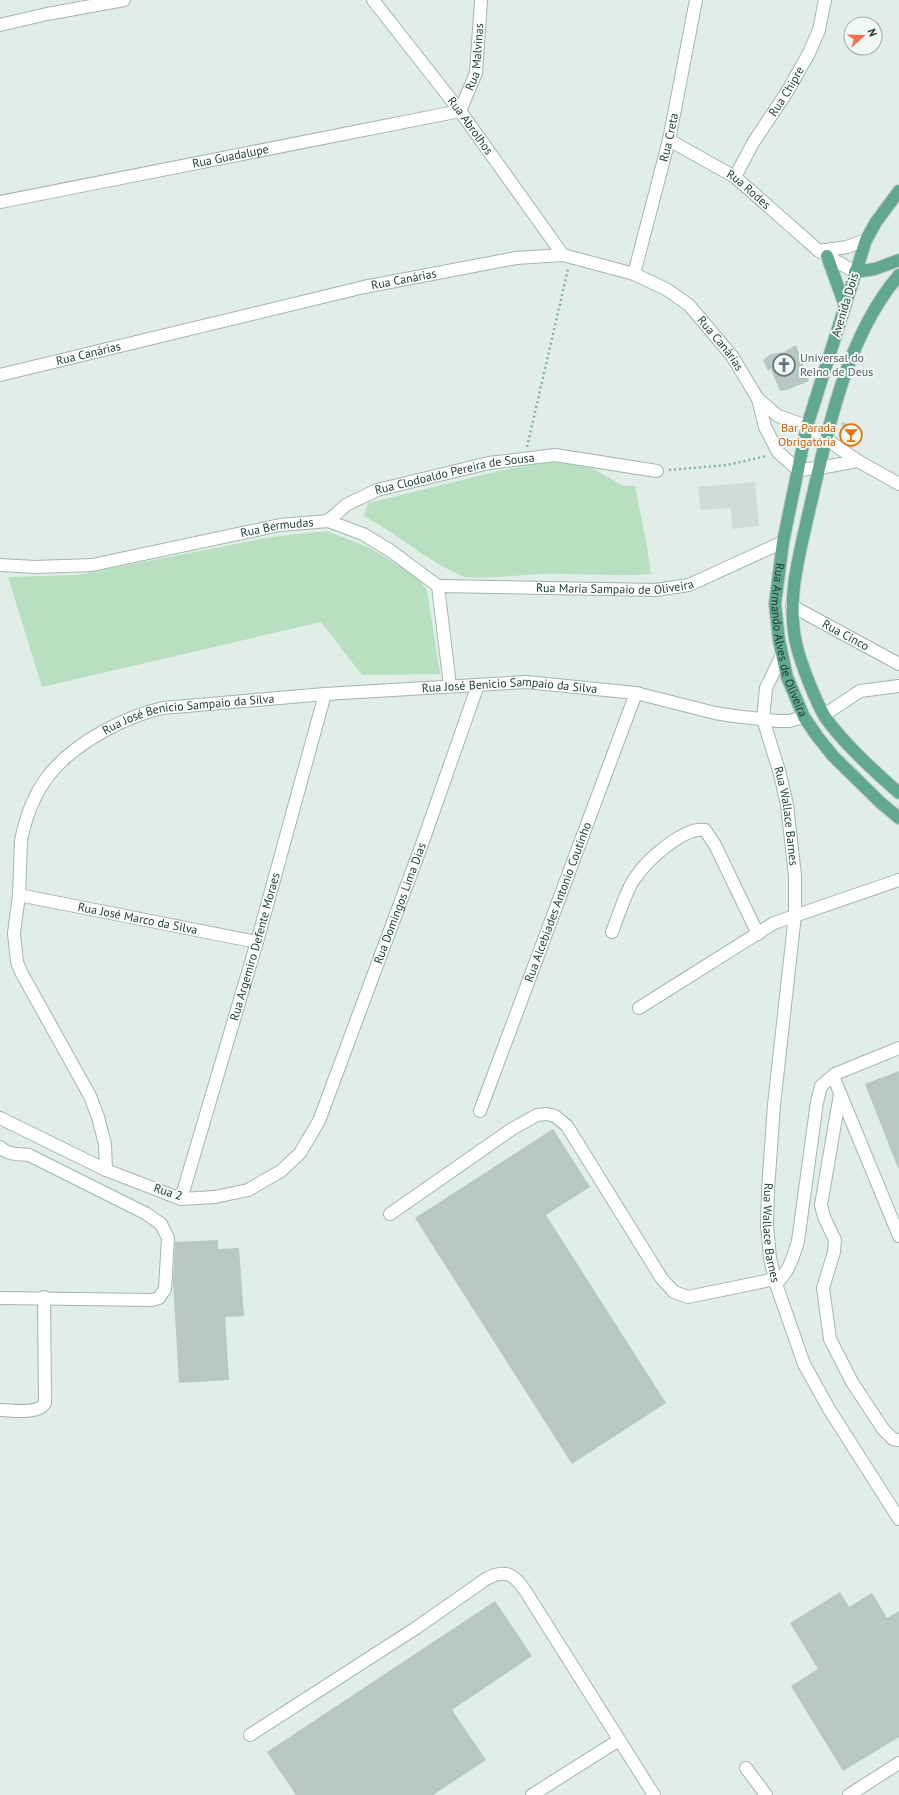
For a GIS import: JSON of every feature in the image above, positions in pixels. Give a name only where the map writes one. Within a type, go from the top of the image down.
[{"type":"main road","name":"Avenida Dois","points":[[807,426],[866,240],[876,222],[899,191]]},
{"type":"main road","points":[[823,253],[845,306]]},
{"type":"main road","points":[[855,272],[875,269],[899,260]]},
{"type":"main road","name":"Rua Armando Alves de Oliveira","points":[[899,275],[862,333],[852,355],[819,468],[799,556],[792,606],[796,647],[803,668],[824,715],[844,739],[899,793]]},
{"type":"main road","name":"Rua Armando Alves de Oliveira","points":[[807,426],[783,542],[775,604],[782,655],[787,677],[804,717],[817,736],[833,756],[881,803],[899,818]]},
{"type":"street","points":[[0,25],[47,14],[124,0]]},
{"type":"street","name":"Rua Abrolhos","points":[[373,0],[460,111],[567,256]]},
{"type":"street","name":"Rua Malvinas","points":[[460,111],[476,73],[481,0]]},
{"type":"street","name":"Rua Creta","points":[[634,274],[669,140],[696,0]]},
{"type":"street","name":"Rua Chipre","points":[[735,177],[753,143],[787,92],[809,53],[819,30],[825,0]]},
{"type":"street","name":"Rua Guadalupe","points":[[0,202],[460,111]]},
{"type":"street","name":"Rua Rodes","points":[[669,140],[735,177],[823,253],[855,272]]},
{"type":"street","points":[[823,253],[847,247],[866,240]]},
{"type":"street","name":"Rua Canárias","points":[[0,375],[364,287],[500,261],[567,256],[634,274],[666,289],[688,305],[732,356],[758,399],[765,427],[778,452],[798,470]]},
{"type":"street","name":"Rua Canárias","points":[[758,399],[778,416],[807,426],[858,461],[899,484]]},
{"type":"street","name":"Rua Clodoaldo Pereira de Sousa","points":[[328,521],[346,504],[378,490],[489,463],[524,457],[555,455],[591,462],[657,471]]},
{"type":"street","points":[[798,470],[858,461]]},
{"type":"street","name":"Rua Bermudas","points":[[0,565],[35,567],[92,565],[280,525],[328,521],[362,534],[391,551],[438,586]]},
{"type":"street","name":"Rua Maria Sampaio de Oliveira","points":[[438,586],[656,590],[689,585],[783,542]]},
{"type":"street","points":[[438,586],[450,686]]},
{"type":"street","name":"Rua Cinco","points":[[792,606],[899,664]]},
{"type":"street","name":"Rua Wallace Barnes","points":[[782,655],[766,688],[763,719],[780,774],[787,805],[795,876],[795,915],[774,1105],[767,1225],[770,1258],[776,1282],[804,1364],[829,1409],[899,1519]]},
{"type":"street","name":"Rua José Benicio Sampaio da Silva","points":[[106,1170],[105,1144],[98,1117],[90,1096],[21,972],[17,962],[14,933],[19,895],[21,841],[29,811],[45,780],[70,752],[116,724],[142,712],[184,705],[326,694],[526,682],[636,693],[715,713],[763,719]]},
{"type":"street","name":"Rua Domingos Lima Dias","points":[[319,1121],[414,868],[478,685]]},
{"type":"street","points":[[824,715],[860,691],[899,686]]},
{"type":"street","name":"Rua Alcebiades Antonio Coutinho","points":[[480,1111],[636,693]]},
{"type":"street","name":"Rua Argemiro Defente Moraes","points":[[181,1199],[326,694]]},
{"type":"street","points":[[763,719],[789,721],[804,717]]},
{"type":"street","points":[[612,932],[634,879],[644,866],[667,846],[680,838],[696,830],[705,830],[715,845],[758,934]]},
{"type":"street","points":[[639,1008],[774,923],[899,880]]},
{"type":"street","name":"Rua José Marco da Silva","points":[[19,895],[256,942]]},
{"type":"street","points":[[390,1214],[512,1129],[537,1115],[547,1114],[561,1119],[567,1126],[662,1279],[674,1292],[688,1297],[776,1282],[786,1273],[793,1261],[798,1241],[817,1102],[821,1086],[833,1076],[869,1059],[899,1048]]},
{"type":"street","points":[[833,1076],[899,1236]]},
{"type":"street","points":[[840,1094],[821,1205],[824,1217],[835,1240],[834,1252],[823,1288],[830,1339],[852,1382],[868,1408],[883,1429],[893,1439],[899,1440]]},
{"type":"street","name":"Rua 2","points":[[0,1118],[106,1170],[181,1199],[216,1197],[248,1190],[281,1171],[300,1153],[319,1121]]},
{"type":"street","points":[[0,1147],[4,1151],[13,1154],[29,1155],[145,1213],[161,1224],[168,1238],[165,1289],[158,1298],[152,1300],[44,1297],[0,1298]]},
{"type":"street","points":[[0,1410],[36,1410],[42,1407],[45,1403],[44,1297]]},
{"type":"street","points":[[250,1735],[416,1628],[486,1579],[501,1573],[508,1574],[520,1583],[654,1795]]},
{"type":"street","points":[[532,1795],[619,1740]]},
{"type":"street","points":[[849,1795],[899,1763]]},
{"type":"street","points":[[746,1768],[766,1795]]},
{"type":"path","points":[[524,457],[567,256]]},
{"type":"path","points":[[657,471],[748,462],[778,452]]},
{"type":"shaded area","points":[[755,482],[759,526],[732,529],[731,508],[701,510],[698,487]]},
{"type":"green space","points":[[553,461],[590,467],[623,486],[635,486],[651,574],[538,574],[476,578],[462,576],[437,563],[364,516],[368,503],[499,471]]},
{"type":"green space","points":[[327,531],[370,548],[415,575],[427,590],[440,674],[362,675],[321,622],[42,687],[8,577],[77,575],[271,537]]},
{"type":"building","name":"Universal do Reino de Deus","points":[[796,345],[809,381],[787,390],[780,391],[771,369],[768,371],[763,360],[771,354],[784,352]]},
{"type":"building","name":"Bar Parada Obrigatória","points":[[841,422],[859,428],[852,448],[849,446]]},
{"type":"building","points":[[899,1071],[899,1168],[898,1168],[865,1084]]},
{"type":"building","points":[[553,1129],[590,1187],[546,1215],[666,1403],[572,1464],[415,1218]]},
{"type":"building","points":[[218,1240],[218,1249],[239,1248],[244,1316],[225,1317],[229,1380],[179,1383],[173,1283],[175,1242]]},
{"type":"building","points":[[840,1592],[849,1607],[872,1593],[887,1618],[899,1611],[899,1737],[843,1771],[791,1686],[818,1669],[790,1623]]},
{"type":"building","points":[[495,1601],[532,1656],[452,1710],[486,1760],[433,1795],[296,1795],[267,1752]]},
{"type":"place","name":"Universal do Reino de Deus","points":[[784,365]]},
{"type":"place","name":"Bar Parada Obrigatória","points":[[851,435]]}]
